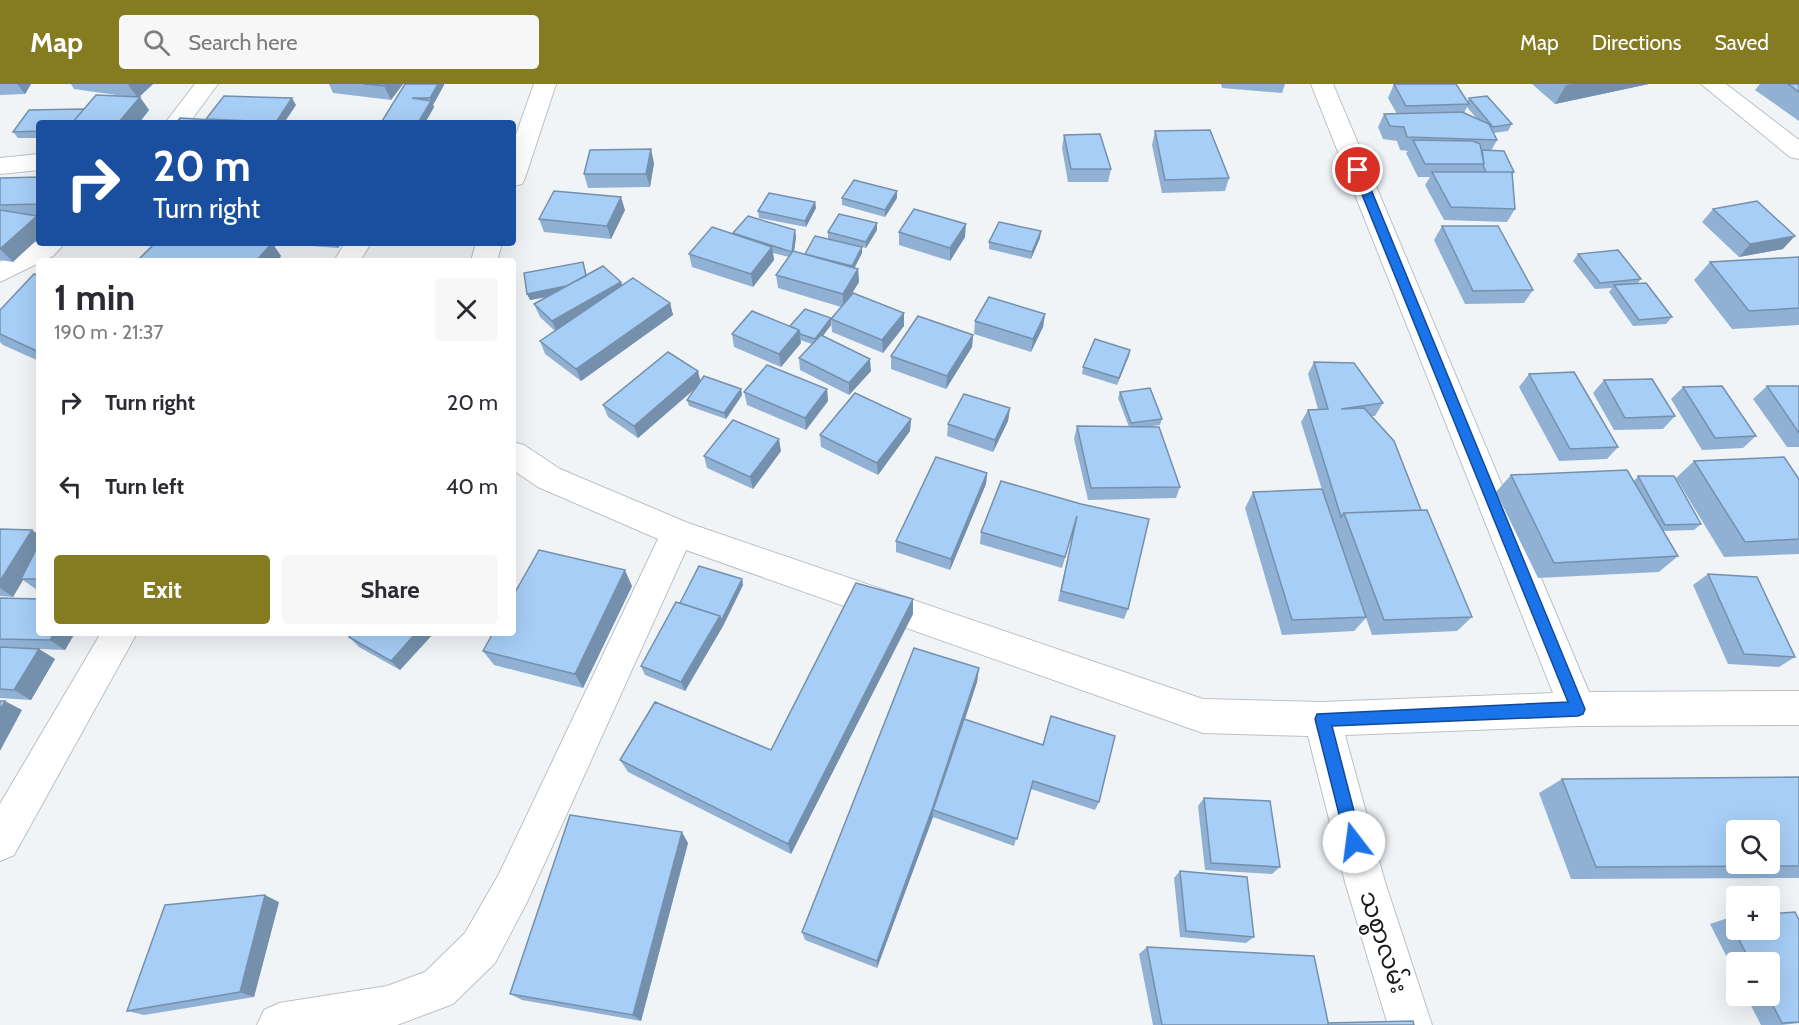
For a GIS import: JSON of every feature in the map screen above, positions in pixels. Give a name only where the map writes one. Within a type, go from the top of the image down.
[{"type":"street","points":[[179,120],[207,84]]},
{"type":"street","points":[[516,169],[545,84]]},
{"type":"street","points":[[1322,84],[1578,709]]},
{"type":"street","points":[[1712,84],[1799,152]]},
{"type":"street","points":[[0,166],[36,162]]},
{"type":"street","points":[[0,273],[49,246]]},
{"type":"street","points":[[516,456],[549,478],[677,532],[1203,716],[1322,719],[1578,709],[1799,708]]},
{"type":"street","points":[[279,1025],[387,1007],[438,989],[480,948],[513,888],[677,532]]},
{"type":"street","points":[[0,841],[118,636]]},
{"type":"street","name":"သစ္စာလမ်း","points":[[1322,719],[1365,882],[1410,1025]]},
{"type":"building","points":[[363,84],[386,84],[384,86]]},
{"type":"building","points":[[405,84],[438,84],[430,98],[412,98],[431,101],[420,120],[383,120]]},
{"type":"building","points":[[1394,84],[1456,84],[1469,104],[1406,106]]},
{"type":"building","points":[[1788,84],[1799,84],[1799,92]]},
{"type":"building","points":[[96,95],[140,97],[121,120],[75,120]]},
{"type":"building","points":[[224,96],[292,98],[277,120],[206,119]]},
{"type":"building","points":[[1487,96],[1512,124],[1493,127],[1469,98]]},
{"type":"building","points":[[84,109],[75,120],[36,120],[36,131],[13,132],[29,110]]},
{"type":"building","points":[[1462,112],[1489,124],[1497,140],[1407,137],[1404,127],[1390,126],[1384,114]]},
{"type":"building","points":[[180,118],[214,120],[178,120]]},
{"type":"building","points":[[1210,130],[1229,178],[1165,180],[1155,131]]},
{"type":"building","points":[[1100,134],[1111,169],[1071,169],[1064,135]]},
{"type":"building","points":[[1413,140],[1473,141],[1480,144],[1484,164],[1425,164]]},
{"type":"building","points":[[651,149],[646,174],[584,174],[590,150]]},
{"type":"building","points":[[1482,150],[1504,151],[1514,172],[1486,172]]},
{"type":"building","points":[[1432,172],[1512,172],[1515,209],[1451,207]]},
{"type":"building","points":[[36,177],[36,204],[0,205],[0,178]]},
{"type":"building","points":[[854,180],[897,191],[885,210],[842,198]]},
{"type":"building","points":[[554,191],[621,197],[607,226],[539,219]]},
{"type":"building","points":[[769,193],[815,202],[805,221],[758,211]]},
{"type":"building","points":[[1757,201],[1795,236],[1750,244],[1713,209]]},
{"type":"building","points":[[914,209],[966,224],[950,248],[899,232]]},
{"type":"building","points":[[0,210],[36,216],[36,217],[0,249]]},
{"type":"building","points":[[839,214],[877,223],[866,242],[828,232]]},
{"type":"building","points":[[748,216],[795,230],[792,252],[733,233]]},
{"type":"building","points":[[999,222],[1041,231],[1032,252],[989,242]]},
{"type":"building","points":[[1442,226],[1498,226],[1533,290],[1473,291]]},
{"type":"building","points":[[712,227],[772,247],[751,274],[689,254]]},
{"type":"building","points":[[815,236],[862,247],[852,266],[805,254]]},
{"type":"building","points":[[152,246],[269,246],[259,258],[140,258]]},
{"type":"building","points":[[1618,250],[1641,279],[1600,283],[1578,254]]},
{"type":"building","points":[[793,251],[858,269],[843,294],[776,275]]},
{"type":"building","points":[[1799,257],[1799,308],[1749,311],[1710,262]]},
{"type":"building","points":[[583,262],[586,276],[566,286],[527,294],[524,273]]},
{"type":"building","points":[[603,266],[621,282],[552,321],[534,304]]},
{"type":"building","points":[[34,274],[36,275],[36,351],[0,334],[0,310]]},
{"type":"building","points":[[633,278],[670,303],[576,369],[540,341]]},
{"type":"building","points":[[1646,283],[1672,317],[1639,320],[1614,285]]},
{"type":"building","points":[[853,293],[904,313],[882,340],[831,319]]},
{"type":"building","points":[[989,297],[1045,314],[1033,339],[975,321]]},
{"type":"building","points":[[805,309],[831,318],[815,339],[800,334],[799,330],[790,326]]},
{"type":"building","points":[[752,311],[799,330],[779,354],[732,334]]},
{"type":"building","points":[[918,316],[973,335],[947,376],[891,356]]},
{"type":"building","points":[[821,335],[870,359],[849,383],[799,358]]},
{"type":"building","points":[[1095,339],[1130,350],[1119,378],[1083,367]]},
{"type":"building","points":[[668,352],[698,371],[634,426],[603,405]]},
{"type":"building","points":[[1314,362],[1354,363],[1383,403],[1341,409],[1364,408],[1394,441],[1421,510],[1344,513],[1341,517],[1308,410],[1328,409]]},
{"type":"building","points":[[767,365],[827,389],[805,418],[744,392]]},
{"type":"building","points":[[1574,372],[1618,447],[1570,449],[1529,374]]},
{"type":"building","points":[[704,376],[741,389],[724,413],[687,400]]},
{"type":"building","points":[[1652,379],[1675,416],[1625,418],[1604,380]]},
{"type":"building","points":[[1722,386],[1756,436],[1715,438],[1683,387]]},
{"type":"building","points":[[1767,386],[1799,386],[1799,433]]},
{"type":"building","points":[[1150,388],[1162,419],[1131,423],[1120,392]]},
{"type":"building","points":[[855,393],[911,419],[877,463],[820,435]]},
{"type":"building","points":[[964,394],[1010,408],[995,440],[948,424]]},
{"type":"building","points":[[733,420],[779,439],[750,477],[704,456]]},
{"type":"building","points":[[1077,426],[1159,427],[1180,487],[1091,488]]},
{"type":"building","points":[[936,457],[987,473],[951,559],[896,541]]},
{"type":"building","points":[[1784,457],[1799,479],[1799,539],[1745,542],[1694,461]]},
{"type":"building","points":[[1627,470],[1678,556],[1554,563],[1511,475]]},
{"type":"building","points":[[1638,476],[1674,476],[1701,524],[1665,525]]},
{"type":"building","points":[[1001,481],[1081,504],[1149,519],[1128,609],[1061,591],[1077,516],[1065,557],[981,532]]},
{"type":"building","points":[[1322,489],[1366,617],[1292,620],[1253,492]]},
{"type":"building","points":[[1427,510],[1472,617],[1384,620],[1344,513]]},
{"type":"building","points":[[0,529],[32,530],[0,581]]},
{"type":"building","points":[[36,550],[36,579],[21,579]]},
{"type":"building","points":[[539,550],[625,570],[575,674],[483,651],[491,636],[516,636],[516,591]]},
{"type":"building","points":[[699,566],[742,579],[721,621],[720,616],[680,603]]},
{"type":"building","points":[[1708,574],[1757,577],[1795,657],[1744,654]]},
{"type":"building","points":[[856,583],[913,599],[788,844],[620,760],[655,702],[771,750]]},
{"type":"building","points":[[0,598],[36,599],[36,636],[52,636],[50,640],[0,639]]},
{"type":"building","points":[[676,602],[720,616],[681,682],[641,666]]},
{"type":"building","points":[[350,636],[413,636],[391,661]]},
{"type":"building","points":[[0,647],[39,649],[14,690],[0,689]]},
{"type":"building","points":[[914,648],[979,668],[933,807],[877,961],[802,932]]},
{"type":"building","points":[[1051,716],[1115,736],[1099,802],[1033,781],[1017,839],[933,810],[964,719],[1043,745]]},
{"type":"building","points":[[1799,777],[1799,866],[1780,866],[1780,820],[1726,820],[1726,866],[1596,867],[1562,779]]},
{"type":"building","points":[[1204,798],[1270,801],[1280,867],[1211,863]]},
{"type":"building","points":[[570,815],[682,832],[633,1015],[510,994]]},
{"type":"building","points":[[1180,871],[1247,877],[1254,937],[1186,931]]},
{"type":"building","points":[[265,895],[240,992],[127,1011],[165,905]]},
{"type":"building","points":[[1795,912],[1799,920],[1799,1022],[1782,1023],[1773,1006],[1780,1006],[1780,952],[1745,952],[1739,940],[1780,940],[1780,913]]},
{"type":"building","points":[[1147,947],[1314,956],[1328,1025],[1162,1025]]},
{"type":"building","points":[[1413,1021],[1414,1025],[1328,1025],[1328,1023]]},
{"type":"route","points":[[1354,842],[1322,719],[1578,709],[1358,170]]}]
